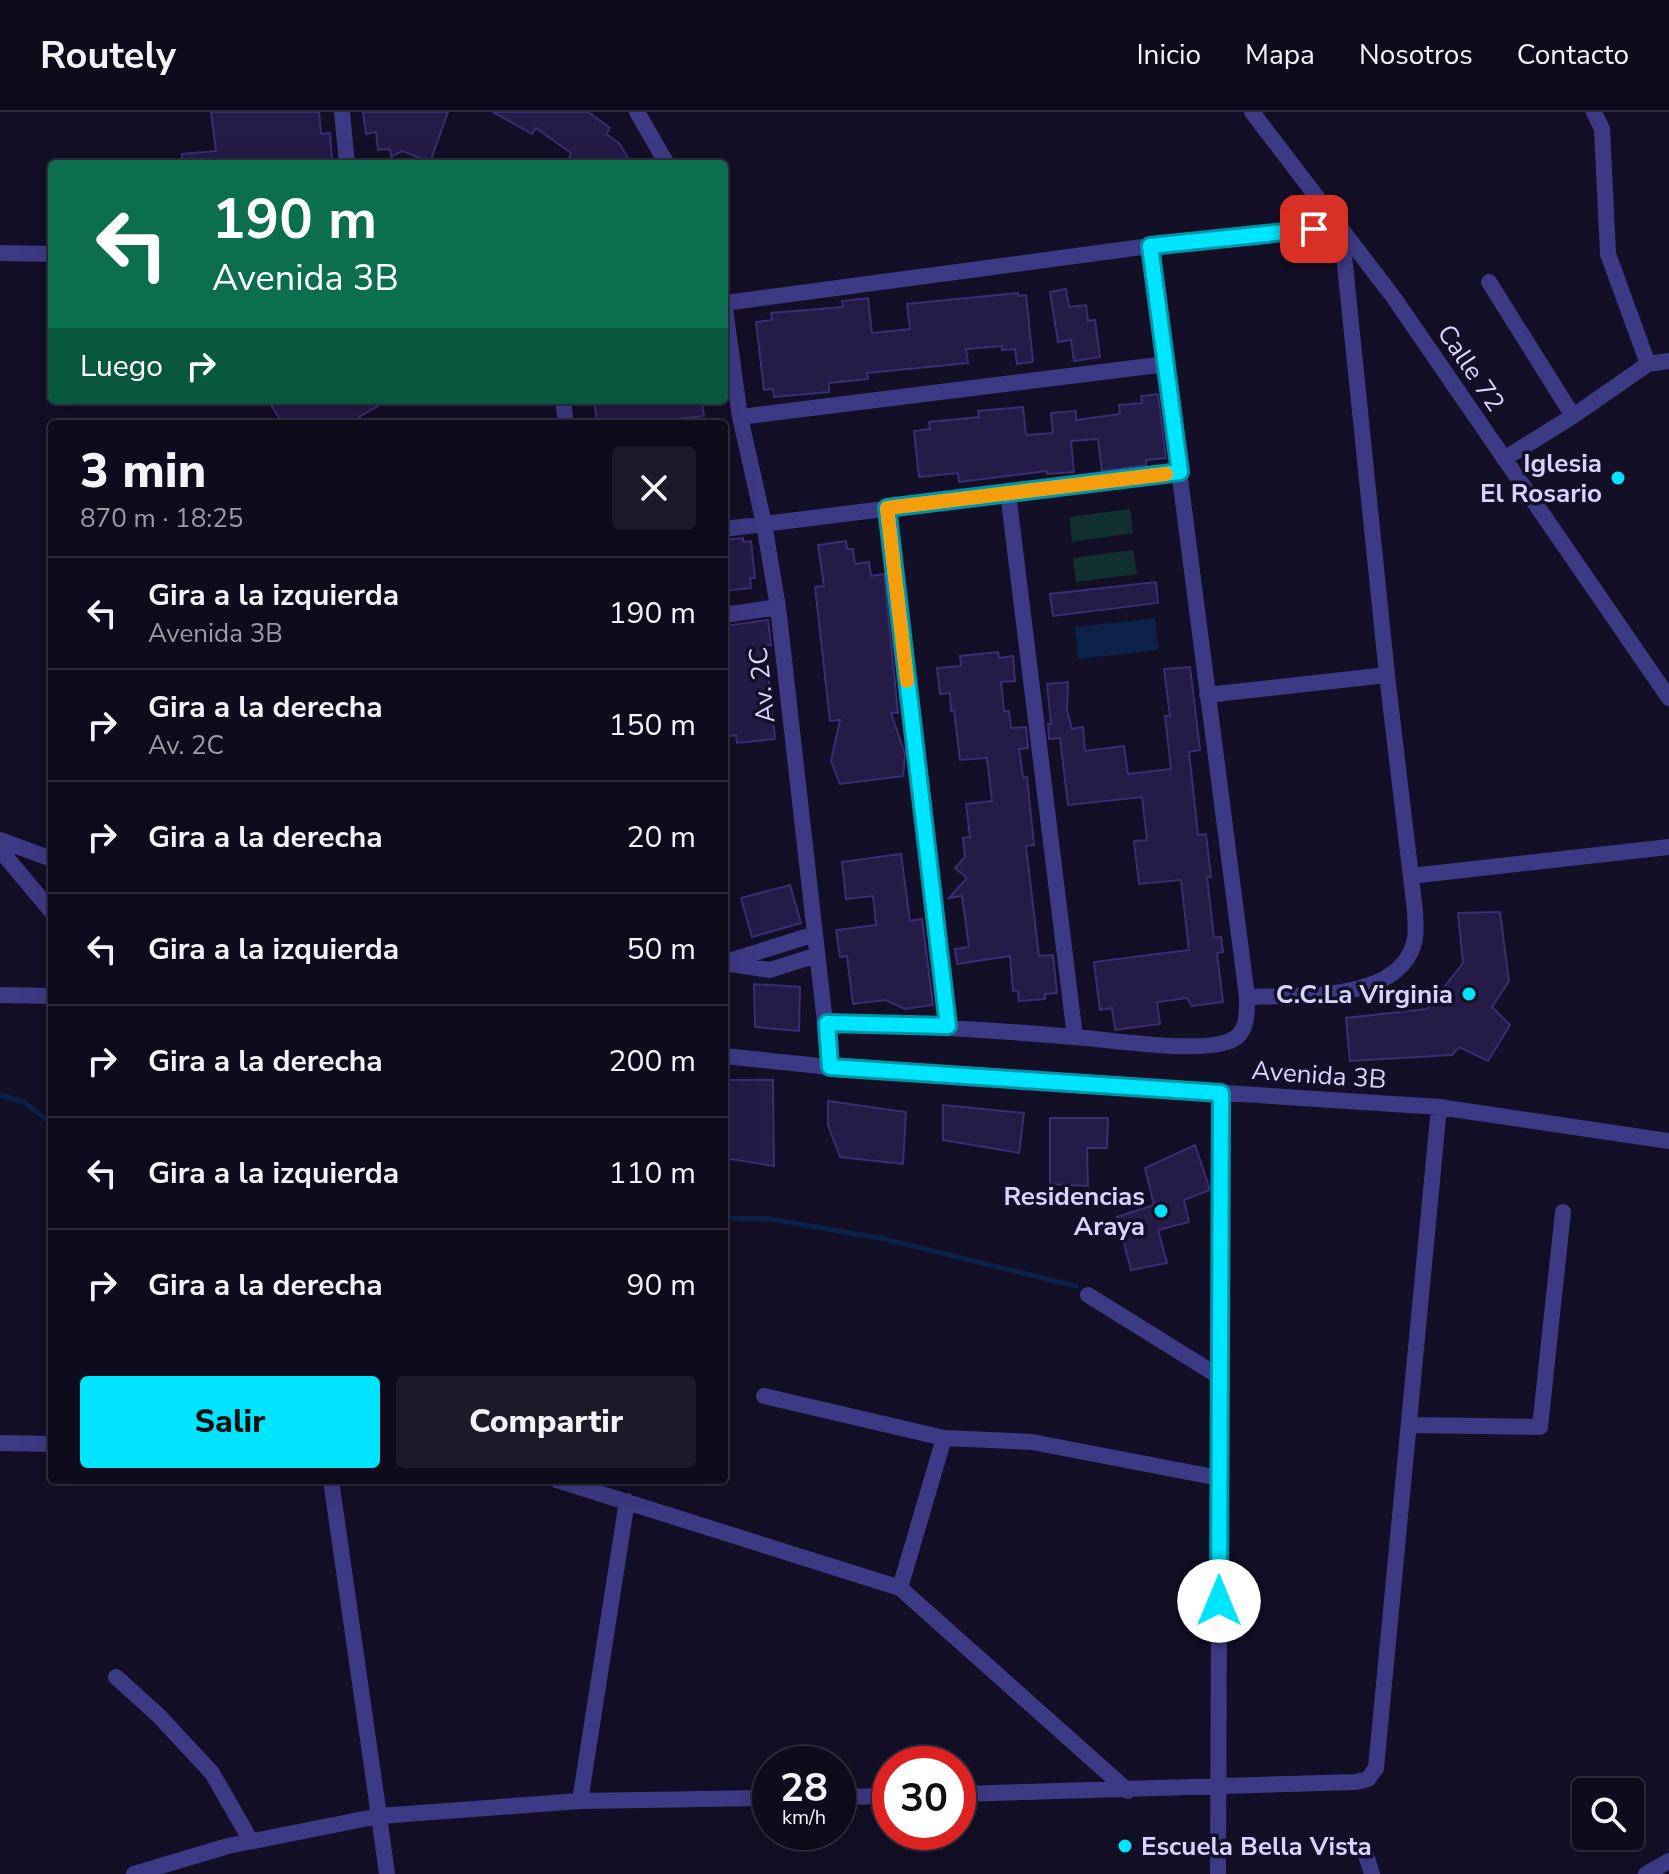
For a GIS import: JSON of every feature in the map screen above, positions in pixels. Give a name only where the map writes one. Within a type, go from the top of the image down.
[{"type":"street","points":[[342,112],[347,160]]},
{"type":"street","points":[[637,112],[665,160]]},
{"type":"street","name":"Calle 72","points":[[1252,112],[1341,226],[1669,698]]},
{"type":"street","points":[[1594,112],[1602,129],[1608,254],[1648,364]]},
{"type":"street","points":[[728,301],[1150,246],[1341,226],[1411,876],[1415,941],[1405,963],[1388,978],[1359,988],[1330,993],[1247,997]]},
{"type":"street","points":[[827,1023],[948,1026],[1180,1046],[1227,1043],[1240,1035],[1247,1022],[1247,997],[1150,246]]},
{"type":"street","points":[[0,253],[48,254]]},
{"type":"street","points":[[1489,282],[1573,416]]},
{"type":"street","name":"Av. 2C","points":[[728,331],[740,417],[764,524],[778,607],[830,1067]]},
{"type":"street","points":[[1504,459],[1648,364],[1669,361]]},
{"type":"street","points":[[740,417],[1166,364]]},
{"type":"street","points":[[728,528],[1180,472]]},
{"type":"street","points":[[1008,493],[1075,1037]]},
{"type":"street","points":[[887,508],[948,1026]]},
{"type":"street","points":[[728,614],[778,607]]},
{"type":"street","points":[[1207,695],[1387,675]]},
{"type":"street","points":[[0,840],[48,858]]},
{"type":"street","points":[[1411,876],[1669,847]]},
{"type":"street","points":[[0,850],[48,907]]},
{"type":"street","points":[[728,962],[815,934]]},
{"type":"street","points":[[728,964],[770,970],[817,955]]},
{"type":"street","points":[[0,995],[48,996]]},
{"type":"street","name":"Avenida 3B","points":[[728,1056],[830,1067],[1439,1107],[1669,1141]]},
{"type":"street","points":[[1218,1874],[1221,1093]]},
{"type":"street","points":[[976,1794],[1356,1782],[1368,1779],[1376,1768],[1439,1107]]},
{"type":"street","points":[[1410,1425],[1540,1427],[1563,1212]]},
{"type":"street","points":[[1088,1295],[1220,1377]]},
{"type":"street","points":[[764,1396],[944,1438],[1032,1442],[1219,1478]]},
{"type":"street","points":[[900,1588],[944,1438]]},
{"type":"street","points":[[0,1443],[48,1444]]},
{"type":"street","points":[[332,1484],[387,1874]]},
{"type":"street","points":[[570,1484],[900,1588],[1128,1791]]},
{"type":"street","points":[[580,1801],[627,1501]]},
{"type":"street","points":[[116,1677],[159,1716],[212,1773],[251,1841]]},
{"type":"street","points":[[134,1874],[251,1841],[379,1816],[580,1801],[752,1798]]},
{"type":"street","points":[[1365,1852],[1372,1874]]},
{"type":"street","points":[[1646,1874],[1669,1861]]},
{"type":"green space","points":[[1130,509],[1133,533],[1072,542],[1069,517]]},
{"type":"green space","points":[[1133,550],[1137,574],[1076,582],[1073,558]]},
{"type":"water","points":[[1155,618],[1159,650],[1078,659],[1075,627]]},
{"type":"building","points":[[211,112],[319,112],[321,134],[330,133],[332,160],[182,160],[182,154],[216,151]]},
{"type":"building","points":[[363,112],[448,112],[431,160],[402,151],[391,157],[390,149],[378,150],[376,132],[366,134]]},
{"type":"building","points":[[493,112],[588,112],[610,128],[606,134],[619,143],[630,160],[572,160],[569,158],[571,153],[536,128],[532,134]]},
{"type":"building","points":[[1066,289],[1069,307],[1086,305],[1088,321],[1095,320],[1100,357],[1074,361],[1071,340],[1058,342],[1050,292]]},
{"type":"building","points":[[1018,293],[1018,296],[1026,295],[1033,362],[1017,364],[1015,349],[1002,350],[1002,346],[966,349],[968,363],[867,373],[868,379],[829,383],[829,392],[774,397],[773,389],[764,390],[756,322],[772,320],[771,313],[843,307],[842,301],[868,298],[872,333],[910,329],[907,304]]},
{"type":"building","points":[[1158,394],[1166,458],[1146,460],[1146,465],[1102,471],[1098,439],[1071,441],[1074,472],[1047,474],[1047,471],[959,482],[958,473],[919,477],[914,431],[930,429],[929,422],[979,417],[978,411],[1023,407],[1026,435],[1053,433],[1051,413],[1076,411],[1076,420],[1120,414],[1119,405],[1142,403],[1141,396]]},
{"type":"building","points":[[270,404],[381,404],[359,417],[361,420],[280,420]]},
{"type":"building","points":[[594,404],[702,404],[704,416],[668,420],[596,420]]},
{"type":"building","points":[[743,538],[743,542],[751,541],[755,578],[750,578],[751,588],[728,591],[728,540]]},
{"type":"building","points":[[846,541],[847,549],[853,549],[855,564],[869,562],[871,576],[884,574],[898,713],[891,713],[905,754],[903,776],[840,784],[831,761],[840,720],[830,721],[815,587],[824,586],[818,545]]},
{"type":"building","points":[[1156,582],[1158,603],[1053,616],[1050,594]]},
{"type":"building","points":[[768,620],[771,645],[765,645],[775,739],[737,743],[736,735],[728,737],[728,625]]},
{"type":"building","points":[[998,652],[999,658],[1013,656],[1015,681],[1001,682],[1004,711],[1009,711],[1011,728],[1026,727],[1028,748],[1019,749],[1023,777],[1027,777],[1034,845],[1026,846],[1039,956],[1053,955],[1057,993],[1045,994],[1045,999],[1019,1001],[1018,991],[1013,991],[1010,956],[957,964],[955,949],[969,947],[962,896],[949,898],[967,878],[955,868],[965,857],[963,838],[970,837],[966,804],[992,801],[987,758],[960,760],[950,693],[940,694],[937,668],[961,666],[960,656]]},
{"type":"building","points":[[1190,667],[1200,750],[1189,752],[1198,835],[1206,834],[1214,938],[1221,937],[1223,952],[1217,953],[1223,1002],[1192,1006],[1187,998],[1157,1002],[1160,1024],[1115,1030],[1112,1008],[1100,1010],[1094,962],[1189,950],[1181,880],[1139,884],[1134,841],[1147,840],[1142,797],[1068,805],[1060,738],[1049,739],[1048,724],[1051,724],[1047,684],[1068,682],[1067,710],[1072,729],[1083,727],[1085,751],[1124,746],[1128,774],[1171,769],[1165,716],[1170,716],[1164,669]]},
{"type":"building","points":[[901,854],[910,921],[922,919],[933,1005],[905,1009],[885,1000],[853,1004],[847,956],[840,957],[836,930],[876,925],[873,896],[846,899],[842,862]]},
{"type":"building","points":[[790,885],[801,923],[752,937],[741,898]]},
{"type":"building","name":"C.C.La Virginia","points":[[1500,912],[1509,981],[1492,1007],[1510,1025],[1488,1061],[1459,1047],[1452,1055],[1350,1061],[1346,1018],[1427,1009],[1463,963],[1458,913]]},
{"type":"building","points":[[754,984],[800,987],[799,1031],[755,1027]]},
{"type":"building","points":[[728,1080],[773,1080],[774,1166],[728,1159]]},
{"type":"building","points":[[828,1101],[906,1112],[903,1164],[840,1157],[828,1125]]},
{"type":"building","points":[[943,1105],[1024,1113],[1019,1153],[943,1140]]},
{"type":"building","points":[[1050,1118],[1108,1118],[1107,1148],[1087,1148],[1088,1186],[1050,1184]]},
{"type":"building","name":"Residencias Araya","points":[[1195,1145],[1210,1190],[1184,1200],[1189,1222],[1158,1230],[1167,1263],[1131,1270],[1117,1217],[1154,1205],[1145,1168]]},
{"type":"waterway","points":[[0,1095],[24,1102],[48,1121]]},
{"type":"waterway","points":[[728,1218],[770,1219],[880,1238],[1076,1286]]},
{"type":"slow traffic","points":[[907,681],[887,508],[1166,474]]},
{"type":"place","name":"Iglesia El Rosario","points":[[1618,478]]},
{"type":"place","name":"C.C.La Virginia","points":[[1469,994]]},
{"type":"place","name":"Residencias Araya","points":[[1161,1211]]},
{"type":"place","name":"Escuela Bella Vista","points":[[1125,1846]]},
{"type":"route","points":[[1219,1601],[1221,1093],[830,1067],[827,1023],[948,1026],[887,508],[1180,472],[1150,246],[1314,229]]}]
